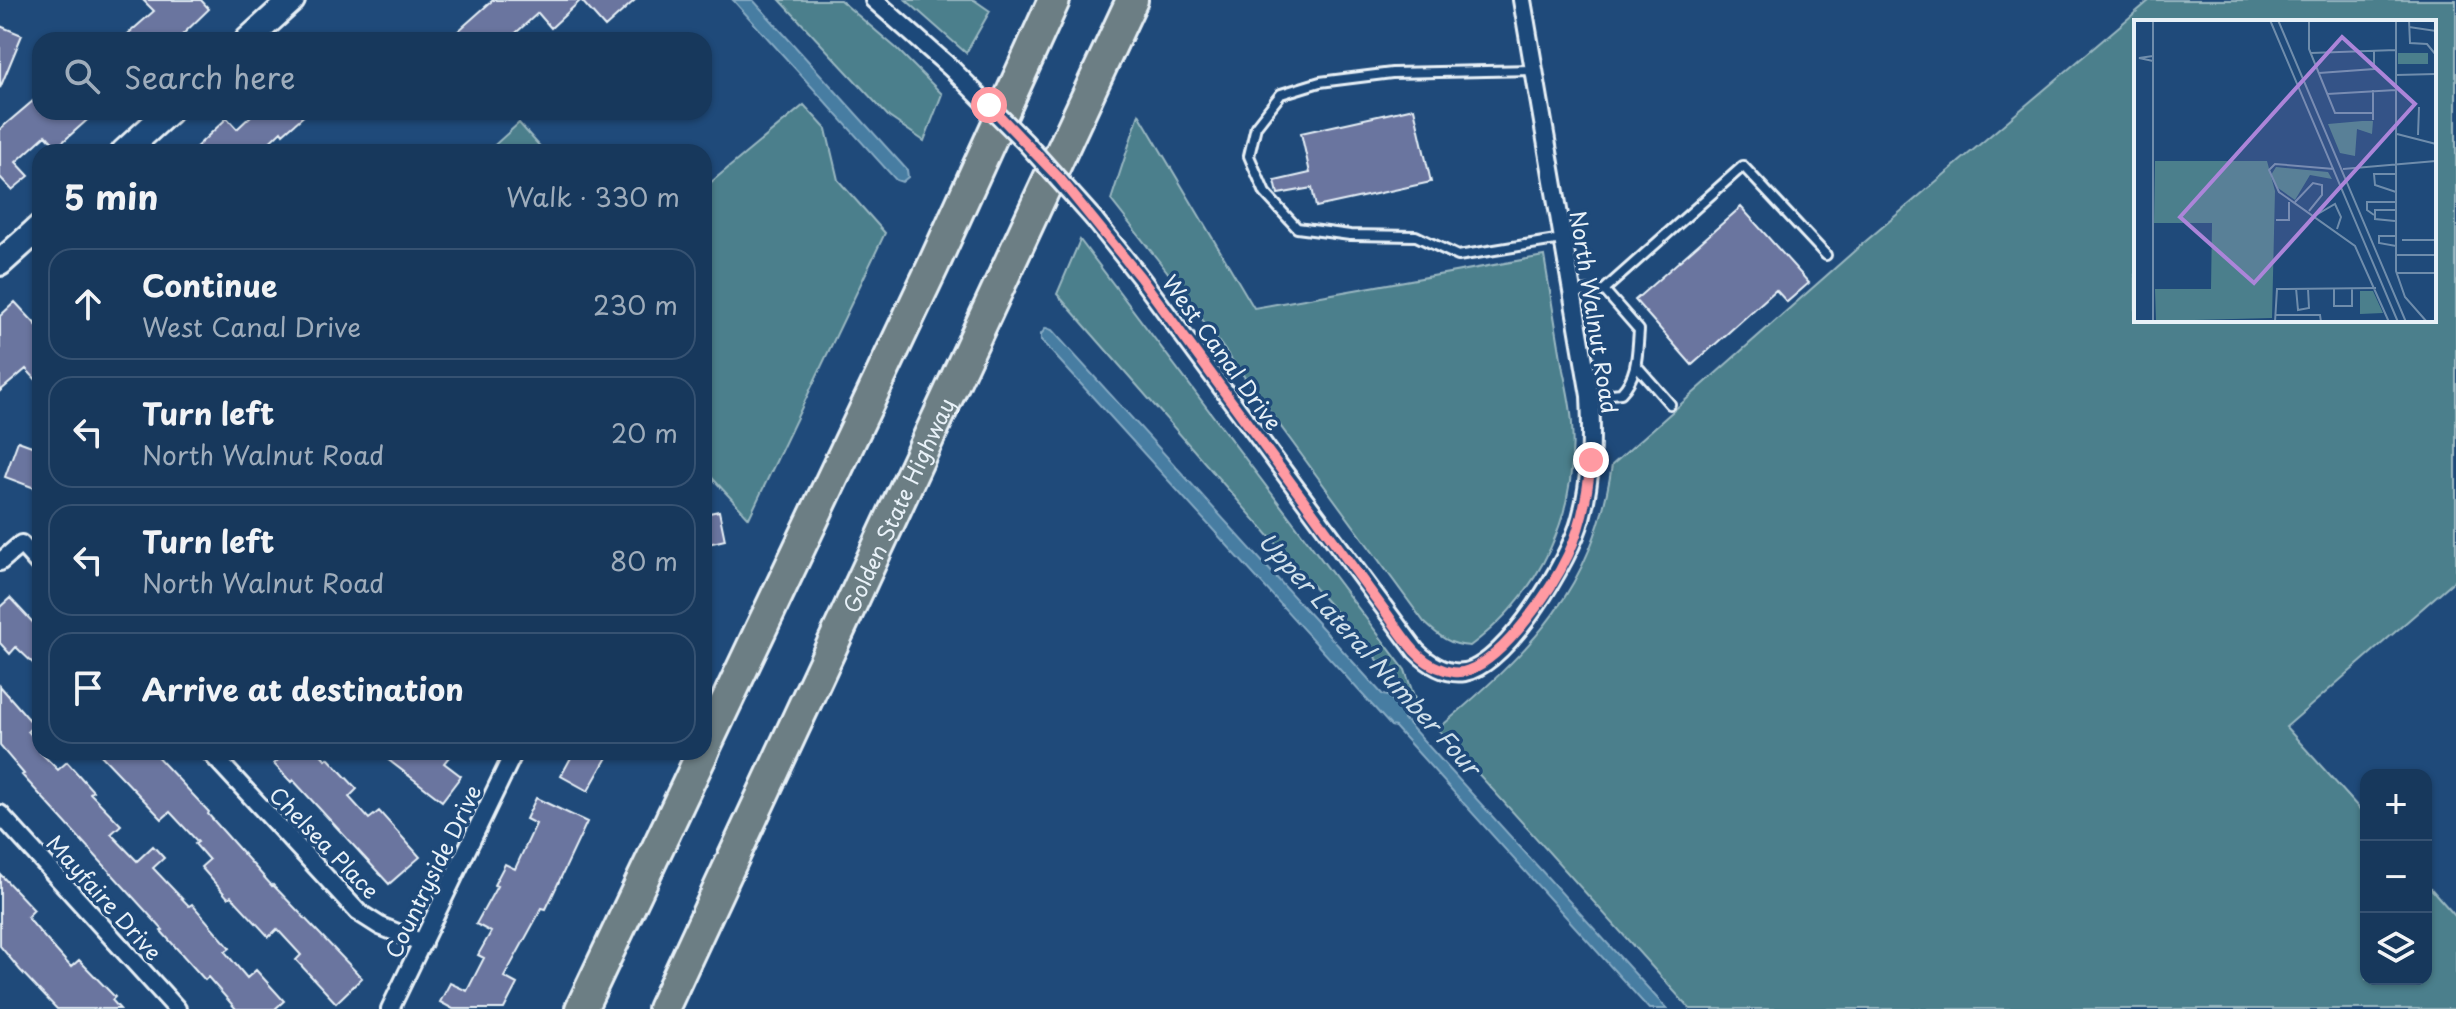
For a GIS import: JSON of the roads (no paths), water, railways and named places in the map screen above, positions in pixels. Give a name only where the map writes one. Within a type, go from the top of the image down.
[{"type":"highway","points":[[712,732],[933,266],[1054,0]]},
{"type":"highway","name":"Golden State Highway","points":[[663,1009],[1132,0]]},
{"type":"highway","points":[[581,1009],[699,760]]},
{"type":"street","points":[[257,32],[292,0]]},
{"type":"street","name":"West Canal Drive","points":[[874,0],[952,69],[1026,143],[1094,219],[1416,651],[1428,663],[1452,672]]},
{"type":"street","name":"North Walnut Road","points":[[1452,672],[1466,672],[1478,666],[1515,633],[1535,608],[1568,555],[1581,522],[1589,486],[1590,396],[1522,0]]},
{"type":"street","points":[[133,144],[159,120]]},
{"type":"street","points":[[0,263],[32,241]]},
{"type":"street","points":[[0,562],[21,544],[32,556]]},
{"type":"street","name":"Chelsea Place","points":[[217,760],[346,901],[380,926],[423,943]]},
{"type":"street","name":"Countryside Drive","points":[[390,1009],[510,760]]},
{"type":"street","name":"Mayfaire Drive","points":[[0,814],[177,1009]]},
{"type":"lane","points":[[1533,70],[1392,73],[1320,82],[1281,94],[1256,126],[1249,156],[1265,193],[1297,228],[1350,235],[1416,236],[1458,256],[1562,239]]},
{"type":"lane","points":[[1571,293],[1604,290],[1743,166],[1826,255]]},
{"type":"lane","points":[[1590,396],[1621,393],[1632,382],[1636,365],[1639,330],[1604,290]]},
{"type":"lane","points":[[1636,365],[1670,404]]},
{"type":"water","points":[[733,0],[753,0],[907,170],[908,177],[902,182],[896,180]]},
{"type":"water","points":[[1046,328],[1052,330],[1383,695],[1389,696],[1405,715],[1404,719],[1667,1009],[1649,1009],[1041,340]]},
{"type":"water label","name":"Upper Lateral Number Four","points":[[1370,653]]}]
